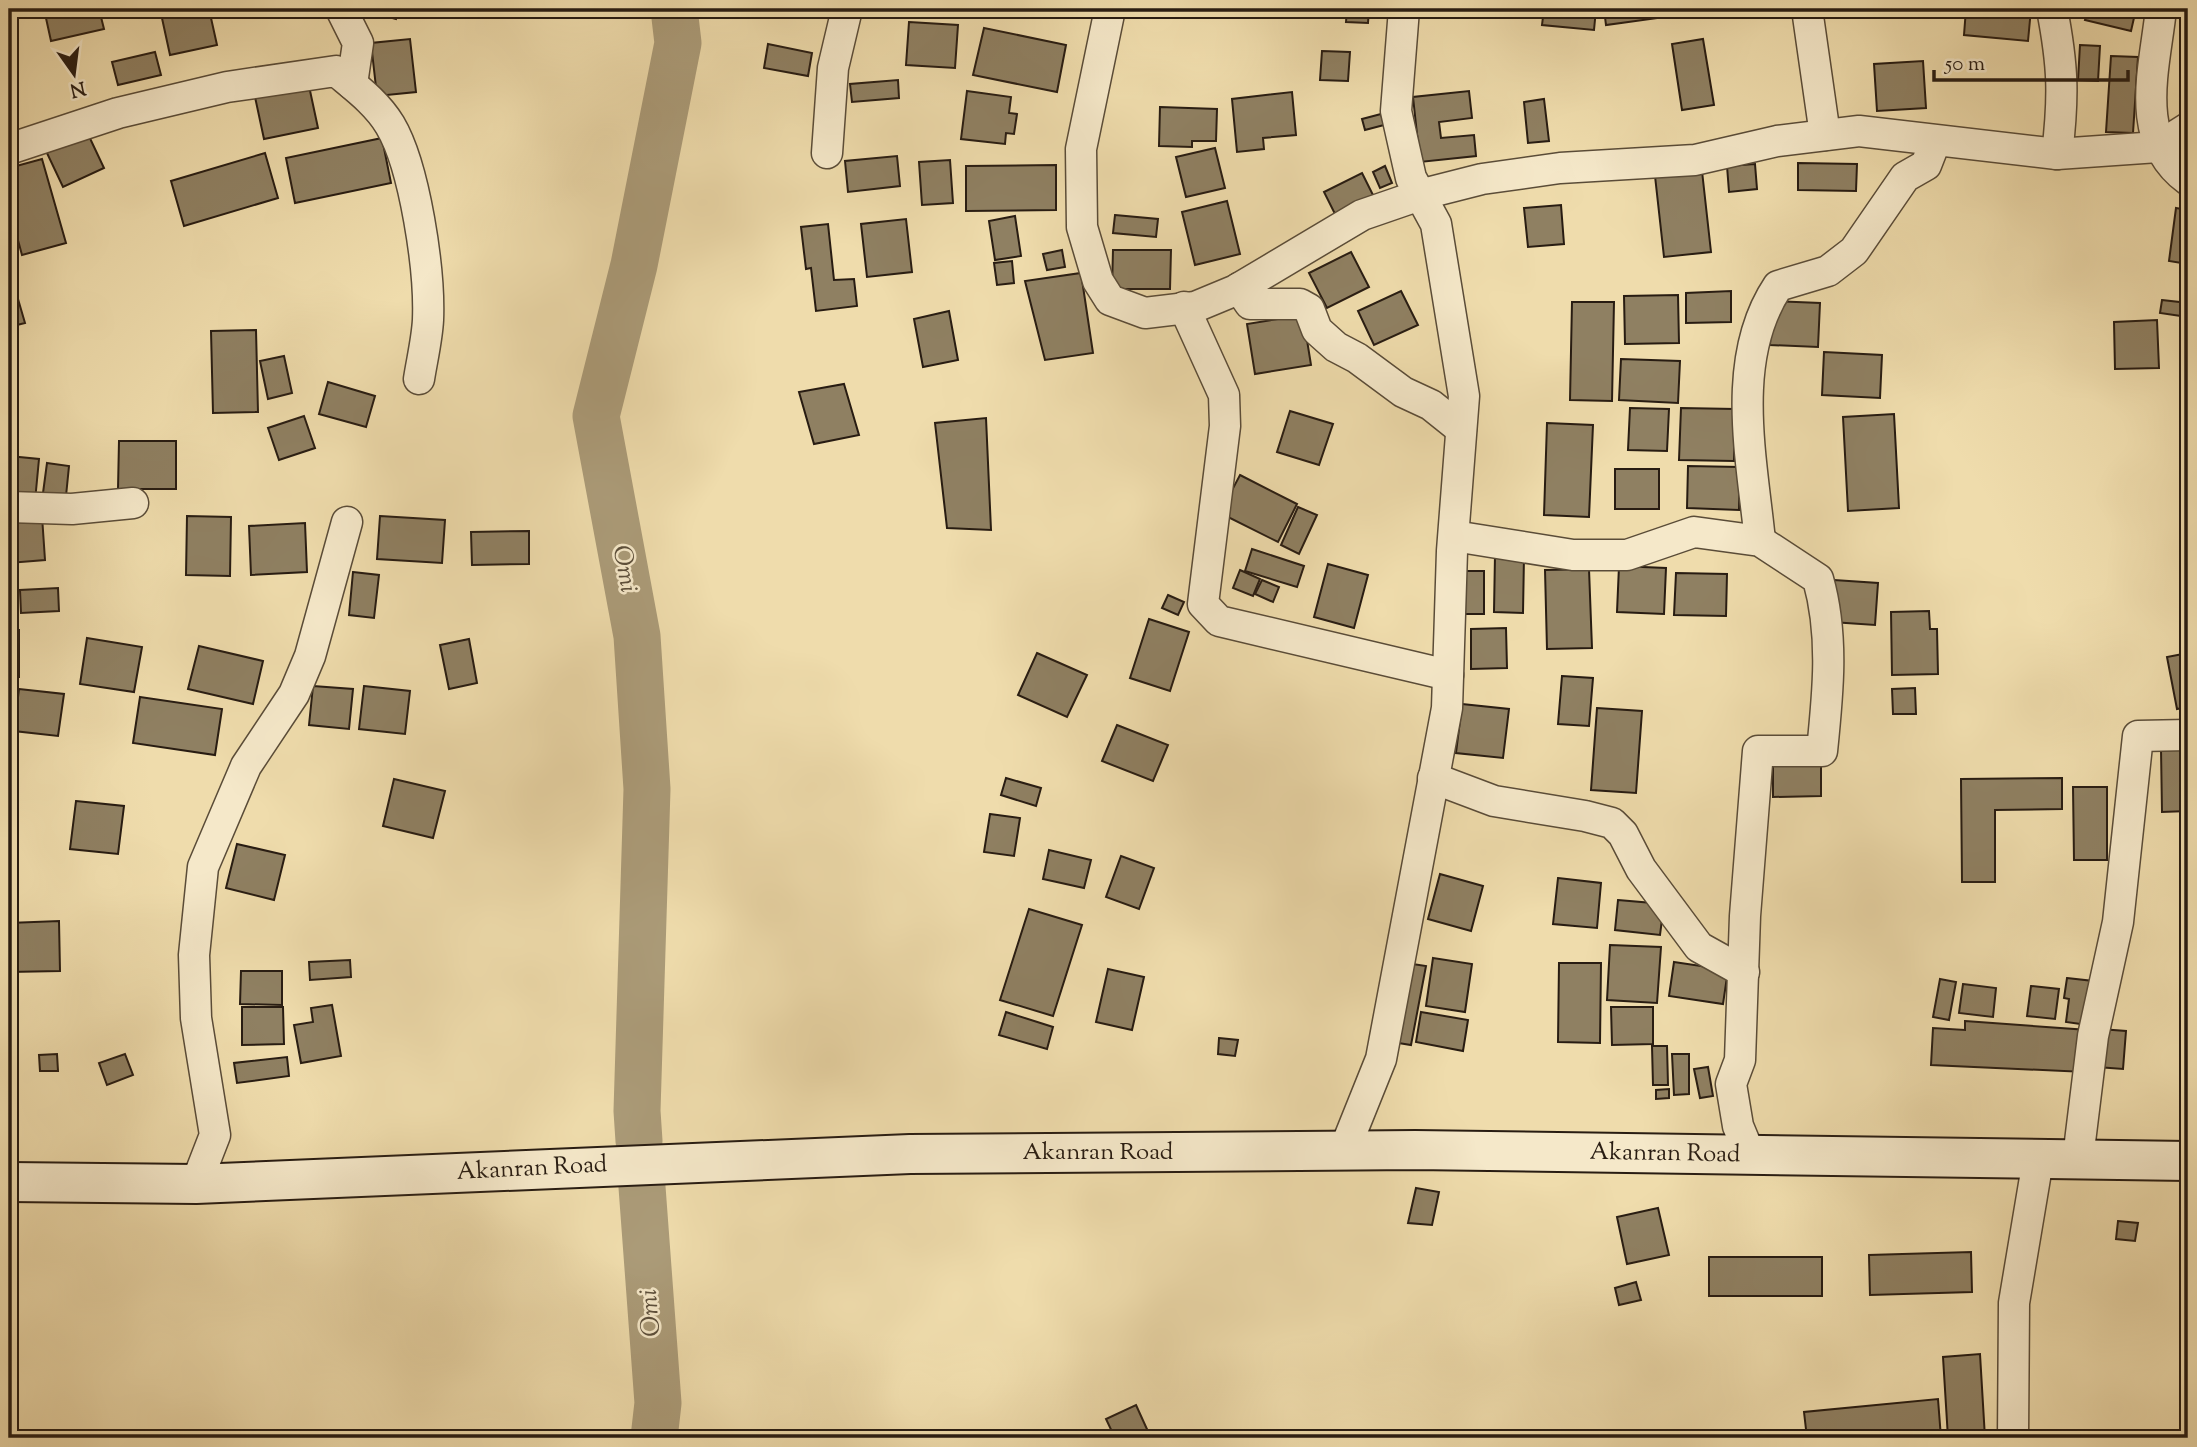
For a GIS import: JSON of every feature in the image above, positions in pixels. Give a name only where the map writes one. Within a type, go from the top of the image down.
[{"type":"main road","name":"Akanran Road","points":[[9,1182],[195,1184],[897,1155],[1344,1151],[2188,1161]]},
{"type":"street","points":[[341,9],[358,43],[352,84]]},
{"type":"street","points":[[827,153],[833,68],[847,9]]},
{"type":"street","points":[[1111,9],[1105,23],[1081,149],[1083,227],[1098,281],[1110,300],[1144,313],[1195,307],[1239,288],[1362,215],[1423,194],[1508,175],[1560,167],[1695,160],[1777,141],[1859,131],[1935,142],[2057,154],[2158,147],[2188,128]]},
{"type":"street","points":[[1344,1151],[1381,1059],[1447,708],[1454,536],[1464,396],[1436,223],[1423,194],[1411,178],[1396,111],[1404,9]]},
{"type":"street","points":[[1807,9],[1825,135]]},
{"type":"street","points":[[2052,9],[2063,66],[2064,101],[2057,154]]},
{"type":"street","points":[[2161,9],[2151,103],[2152,127],[2158,147],[2188,180]]},
{"type":"street","points":[[9,149],[85,121],[227,88],[336,71],[352,84],[390,125],[414,190],[428,320],[419,379]]},
{"type":"street","points":[[1760,541],[1746,412],[1750,364],[1763,308],[1778,286],[1828,271],[1854,251],[1905,177],[1926,165],[1935,142]]},
{"type":"street","points":[[1239,288],[1251,305],[1300,304],[1309,309],[1317,330],[1336,347],[1366,364],[1403,392],[1432,405],[1461,429]]},
{"type":"street","points":[[1184,307],[1224,395],[1225,426],[1203,604],[1219,621],[1448,676]]},
{"type":"street","points":[[9,507],[72,509],[133,503]]},
{"type":"street","points":[[195,1184],[215,1135],[196,1018],[194,955],[203,866],[246,766],[294,694],[347,522]]},
{"type":"street","points":[[1454,536],[1573,555],[1627,555],[1694,532],[1760,541],[1818,579],[1825,605],[1829,677],[1822,751],[1758,751],[1740,1060],[1731,1084],[1738,1126],[1751,1155]]},
{"type":"street","points":[[2078,1158],[2093,1036],[2118,922],[2138,736],[2188,735]]},
{"type":"street","points":[[1433,778],[1494,801],[1586,816],[1612,823],[1623,834],[1641,869],[1699,947],[1744,972]]},
{"type":"street","points":[[2013,1438],[2014,1303],[2038,1160]]},
{"type":"building","points":[[44,9],[99,9],[104,29],[51,41]]},
{"type":"building","points":[[160,9],[209,9],[217,45],[170,55]]},
{"type":"building","points":[[360,9],[399,9],[396,19]]},
{"type":"building","points":[[1202,9],[1239,9],[1238,15]]},
{"type":"building","points":[[1347,9],[1369,9],[1368,23],[1346,22]]},
{"type":"building","points":[[1544,9],[1596,9],[1594,30],[1542,25]]},
{"type":"building","points":[[1604,9],[1657,9],[1658,18],[1606,25]]},
{"type":"building","points":[[1966,9],[2031,9],[2028,41],[1964,35]]},
{"type":"building","points":[[2088,9],[2136,9],[2131,31],[2085,20]]},
{"type":"building","points":[[909,22],[958,25],[955,68],[906,65]]},
{"type":"building","points":[[984,28],[1066,45],[1057,92],[973,75]]},
{"type":"building","points":[[2188,33],[2188,58],[2184,34]]},
{"type":"building","points":[[410,39],[416,92],[377,96],[371,43]]},
{"type":"building","points":[[1703,39],[1714,105],[1682,110],[1672,44]]},
{"type":"building","points":[[768,44],[812,53],[808,76],[764,68]]},
{"type":"building","points":[[2080,45],[2100,46],[2098,81],[2078,80]]},
{"type":"building","points":[[1322,51],[1350,52],[1348,81],[1320,80]]},
{"type":"building","points":[[155,52],[161,75],[118,85],[112,62]]},
{"type":"building","points":[[2111,56],[2138,57],[2133,133],[2106,132]]},
{"type":"building","points":[[1923,61],[1926,108],[1877,111],[1874,64]]},
{"type":"building","points":[[898,80],[899,98],[852,102],[850,84]]},
{"type":"building","points":[[309,86],[318,128],[264,139],[255,97]]},
{"type":"building","points":[[967,91],[1011,97],[1009,113],[1017,114],[1014,134],[1006,133],[1005,144],[961,139]]},
{"type":"building","points":[[1469,91],[1472,118],[1439,122],[1441,138],[1474,135],[1476,156],[1420,162],[1413,97]]},
{"type":"building","points":[[1292,92],[1296,135],[1263,138],[1264,149],[1237,152],[1232,99]]},
{"type":"building","points":[[1544,99],[1549,141],[1528,143],[1524,102]]},
{"type":"building","points":[[1160,107],[1217,109],[1216,141],[1192,141],[1192,147],[1159,146]]},
{"type":"building","points":[[1381,114],[1384,125],[1365,130],[1362,119]]},
{"type":"building","points":[[87,132],[104,168],[63,187],[46,151]]},
{"type":"building","points":[[382,138],[391,183],[295,203],[286,158]]},
{"type":"building","points":[[1215,148],[1225,188],[1186,197],[1176,157]]},
{"type":"building","points":[[265,153],[278,198],[184,226],[171,181]]},
{"type":"building","points":[[897,156],[900,186],[848,192],[845,161]]},
{"type":"building","points":[[42,159],[66,243],[22,255],[9,207],[9,168]]},
{"type":"building","points":[[950,160],[953,203],[922,205],[919,162]]},
{"type":"building","points":[[1798,163],[1857,164],[1856,191],[1798,190]]},
{"type":"building","points":[[1755,164],[1757,189],[1729,192],[1727,166]]},
{"type":"building","points":[[1056,165],[1056,210],[966,211],[966,166]]},
{"type":"building","points":[[1385,166],[1392,183],[1380,188],[1373,172]]},
{"type":"building","points":[[1702,171],[1711,252],[1664,257],[1655,176]]},
{"type":"building","points":[[1362,173],[1376,201],[1338,220],[1324,192]]},
{"type":"building","points":[[1227,201],[1240,254],[1195,265],[1182,212]]},
{"type":"building","points":[[1561,205],[1564,244],[1528,247],[1524,208]]},
{"type":"building","points":[[2176,208],[2188,210],[2188,264],[2169,261]]},
{"type":"building","points":[[1115,215],[1158,219],[1156,237],[1113,233]]},
{"type":"building","points":[[1015,216],[1021,256],[995,260],[989,221]]},
{"type":"building","points":[[906,219],[912,272],[867,277],[861,224]]},
{"type":"building","points":[[828,224],[834,280],[854,279],[857,306],[816,311],[811,268],[806,269],[801,227]]},
{"type":"building","points":[[1062,250],[1065,267],[1047,270],[1043,254]]},
{"type":"building","points":[[1113,250],[1171,250],[1170,289],[1112,289]]},
{"type":"building","points":[[1351,252],[1369,287],[1327,308],[1309,273]]},
{"type":"building","points":[[1012,261],[1014,283],[997,285],[994,263]]},
{"type":"building","points":[[1081,273],[1093,353],[1045,360],[1025,281]]},
{"type":"building","points":[[11,275],[25,323],[9,327],[9,276]]},
{"type":"building","points":[[1401,291],[1418,325],[1374,345],[1358,311]]},
{"type":"building","points":[[1731,291],[1731,322],[1686,323],[1686,293]]},
{"type":"building","points":[[1678,295],[1679,343],[1625,344],[1624,296]]},
{"type":"building","points":[[2162,300],[2188,303],[2188,317],[2160,313]]},
{"type":"building","points":[[1772,301],[1820,303],[1818,347],[1770,345]]},
{"type":"building","points":[[1572,302],[1614,302],[1612,401],[1570,400]]},
{"type":"building","points":[[949,311],[958,360],[923,367],[914,319]]},
{"type":"building","points":[[1303,315],[1311,365],[1255,374],[1247,324]]},
{"type":"building","points":[[2157,320],[2159,368],[2115,369],[2114,322]]},
{"type":"building","points":[[256,330],[258,412],[213,413],[211,331]]},
{"type":"building","points":[[1824,352],[1882,355],[1880,398],[1822,395]]},
{"type":"building","points":[[284,356],[292,393],[268,399],[260,361]]},
{"type":"building","points":[[1621,359],[1680,361],[1678,403],[1619,400]]},
{"type":"building","points":[[328,382],[375,396],[366,427],[319,414]]},
{"type":"building","points":[[844,384],[859,435],[814,444],[799,392]]},
{"type":"building","points":[[1630,408],[1669,409],[1667,451],[1628,450]]},
{"type":"building","points":[[1681,408],[1735,409],[1734,461],[1679,460]]},
{"type":"building","points":[[1290,411],[1333,424],[1319,465],[1277,452]]},
{"type":"building","points":[[1894,414],[1899,508],[1848,511],[1843,417]]},
{"type":"building","points":[[304,416],[315,448],[279,460],[268,428]]},
{"type":"building","points":[[986,418],[991,530],[947,528],[935,423]]},
{"type":"building","points":[[1547,423],[1593,425],[1589,517],[1544,515]]},
{"type":"building","points":[[119,441],[176,441],[176,489],[118,489]]},
{"type":"building","points":[[9,456],[39,459],[35,501],[9,499]]},
{"type":"building","points":[[47,463],[69,466],[66,496],[43,493]]},
{"type":"building","points":[[1688,466],[1740,467],[1739,510],[1687,508]]},
{"type":"building","points":[[1615,469],[1659,469],[1659,509],[1615,509]]},
{"type":"building","points":[[1240,475],[1297,504],[1278,542],[1220,513]]},
{"type":"building","points":[[1298,507],[1317,515],[1299,554],[1281,545]]},
{"type":"building","points":[[42,516],[45,560],[9,563],[9,519]]},
{"type":"building","points":[[187,516],[231,517],[230,576],[186,575]]},
{"type":"building","points":[[380,516],[445,520],[442,563],[377,559]]},
{"type":"building","points":[[305,523],[307,572],[251,575],[249,526]]},
{"type":"building","points":[[529,531],[529,564],[472,565],[471,532]]},
{"type":"building","points":[[1252,549],[1304,566],[1297,587],[1245,571]]},
{"type":"building","points":[[1495,555],[1524,556],[1523,613],[1494,612]]},
{"type":"building","points":[[1328,564],[1368,575],[1354,628],[1314,617]]},
{"type":"building","points":[[1619,566],[1666,568],[1664,614],[1617,612]]},
{"type":"building","points":[[1589,569],[1592,648],[1547,649],[1545,570]]},
{"type":"building","points":[[1240,570],[1260,579],[1253,596],[1233,588]]},
{"type":"building","points":[[1456,571],[1484,571],[1484,614],[1456,614]]},
{"type":"building","points":[[353,572],[379,575],[374,618],[349,615]]},
{"type":"building","points":[[1676,573],[1727,574],[1726,616],[1674,615]]},
{"type":"building","points":[[1262,580],[1279,587],[1273,602],[1255,594]]},
{"type":"building","points":[[1834,580],[1878,583],[1875,625],[1832,622]]},
{"type":"building","points":[[58,588],[59,611],[21,613],[20,590]]},
{"type":"building","points":[[1168,595],[1184,602],[1178,615],[1162,608]]},
{"type":"building","points":[[1929,611],[1930,629],[1937,629],[1938,674],[1892,675],[1891,612]]},
{"type":"building","points":[[1149,619],[1189,632],[1170,691],[1130,678]]},
{"type":"building","points":[[1506,628],[1507,668],[1471,669],[1471,629]]},
{"type":"building","points":[[9,630],[19,630],[19,677],[9,677]]},
{"type":"building","points":[[87,638],[142,647],[134,692],[80,684]]},
{"type":"building","points":[[469,639],[477,683],[449,689],[440,645]]},
{"type":"building","points":[[199,646],[263,661],[253,704],[188,689]]},
{"type":"building","points":[[1037,653],[1087,675],[1067,717],[1018,695]]},
{"type":"building","points":[[2188,653],[2188,707],[2177,709],[2167,657]]},
{"type":"building","points":[[1562,676],[1593,678],[1589,726],[1558,724]]},
{"type":"building","points":[[313,686],[353,689],[349,729],[309,725]]},
{"type":"building","points":[[364,686],[410,691],[405,734],[359,729]]},
{"type":"building","points":[[1915,688],[1916,714],[1893,714],[1892,689]]},
{"type":"building","points":[[19,689],[64,694],[58,736],[14,731]]},
{"type":"building","points":[[140,697],[222,709],[215,755],[133,743]]},
{"type":"building","points":[[1462,704],[1509,709],[1503,758],[1456,753]]},
{"type":"building","points":[[1597,708],[1642,711],[1636,793],[1591,790]]},
{"type":"building","points":[[1117,725],[1168,745],[1153,781],[1102,761]]},
{"type":"building","points":[[2188,748],[2188,811],[2162,812],[2161,749]]},
{"type":"building","points":[[1821,760],[1821,796],[1773,797],[1773,761]]},
{"type":"building","points":[[1006,778],[1041,788],[1036,806],[1001,795]]},
{"type":"building","points":[[2062,778],[2062,809],[1995,810],[1995,882],[1962,882],[1961,779]]},
{"type":"building","points":[[394,779],[445,791],[433,838],[383,826]]},
{"type":"building","points":[[2073,787],[2107,787],[2107,860],[2074,860]]},
{"type":"building","points":[[76,801],[124,806],[118,854],[70,849]]},
{"type":"building","points":[[990,814],[1020,818],[1014,856],[984,852]]},
{"type":"building","points":[[237,844],[285,855],[274,900],[226,888]]},
{"type":"building","points":[[1049,850],[1091,860],[1084,888],[1043,879]]},
{"type":"building","points":[[1121,856],[1154,868],[1139,909],[1106,897]]},
{"type":"building","points":[[1440,874],[1483,886],[1471,931],[1428,919]]},
{"type":"building","points":[[1558,878],[1601,883],[1597,928],[1553,924]]},
{"type":"building","points":[[1618,900],[1664,904],[1660,935],[1615,930]]},
{"type":"building","points":[[1029,909],[1082,925],[1053,1016],[1000,1000]]},
{"type":"building","points":[[59,921],[60,971],[9,972],[9,923]]},
{"type":"building","points":[[1610,945],[1661,947],[1657,1003],[1607,1000]]},
{"type":"building","points":[[1433,958],[1472,964],[1465,1012],[1426,1006]]},
{"type":"building","points":[[350,960],[351,977],[310,980],[309,962]]},
{"type":"building","points":[[1674,962],[1728,970],[1723,1004],[1669,996]]},
{"type":"building","points":[[1406,963],[1426,966],[1411,1045],[1392,1042]]},
{"type":"building","points":[[1559,963],[1601,963],[1600,1043],[1558,1042]]},
{"type":"building","points":[[1108,969],[1144,977],[1132,1030],[1096,1022]]},
{"type":"building","points":[[241,971],[282,971],[282,1005],[240,1004]]},
{"type":"building","points":[[2067,978],[2093,981],[2088,1025],[2066,1022],[2069,999],[2064,998]]},
{"type":"building","points":[[1940,979],[1956,982],[1949,1020],[1933,1017]]},
{"type":"building","points":[[1963,984],[1996,988],[1993,1017],[1959,1013]]},
{"type":"building","points":[[2031,986],[2059,989],[2055,1019],[2027,1016]]},
{"type":"building","points":[[332,1005],[341,1056],[301,1063],[294,1025],[313,1022],[311,1008]]},
{"type":"building","points":[[242,1007],[283,1007],[284,1044],[242,1045]]},
{"type":"building","points":[[1611,1007],[1653,1007],[1653,1044],[1612,1045]]},
{"type":"building","points":[[1006,1012],[1053,1027],[1047,1049],[999,1035]]},
{"type":"building","points":[[1421,1012],[1468,1020],[1463,1051],[1416,1042]]},
{"type":"building","points":[[1965,1021],[2088,1030],[2085,1072],[1931,1065],[1933,1028],[1965,1030]]},
{"type":"building","points":[[2100,1029],[2126,1031],[2123,1069],[2097,1067]]},
{"type":"building","points":[[1219,1038],[1238,1040],[1235,1056],[1218,1054]]},
{"type":"building","points":[[1652,1046],[1667,1046],[1668,1085],[1653,1085]]},
{"type":"building","points":[[57,1054],[58,1071],[40,1071],[39,1055]]},
{"type":"building","points":[[125,1054],[133,1075],[107,1085],[99,1063]]},
{"type":"building","points":[[1672,1054],[1689,1054],[1689,1094],[1674,1095]]},
{"type":"building","points":[[287,1057],[289,1076],[237,1083],[234,1063]]},
{"type":"building","points":[[9,1065],[16,1066],[15,1084],[9,1083]]},
{"type":"building","points":[[1708,1067],[1713,1096],[1700,1098],[1694,1069]]},
{"type":"building","points":[[1669,1089],[1669,1098],[1656,1099],[1656,1090]]},
{"type":"building","points":[[1416,1188],[1439,1192],[1432,1225],[1408,1223]]},
{"type":"building","points":[[1658,1208],[1669,1255],[1627,1264],[1617,1217]]},
{"type":"building","points":[[2118,1221],[2138,1223],[2135,1241],[2116,1239]]},
{"type":"building","points":[[1971,1252],[1972,1292],[1870,1295],[1869,1255]]},
{"type":"building","points":[[1709,1257],[1822,1257],[1822,1296],[1709,1296]]},
{"type":"building","points":[[1636,1282],[1641,1300],[1619,1305],[1615,1288]]},
{"type":"building","points":[[1980,1354],[1985,1438],[1948,1438],[1943,1357]]},
{"type":"building","points":[[1938,1399],[1941,1438],[1807,1438],[1804,1412]]},
{"type":"building","points":[[1136,1405],[1151,1438],[1115,1438],[1106,1419]]},
{"type":"building","points":[[2095,1437],[2095,1438],[2035,1438]]},
{"type":"waterway","name":"Omi","points":[[639,1141],[637,1111],[647,789],[637,636],[596,416],[634,265],[678,43],[674,9]]},
{"type":"waterway","name":"Omi","points":[[642,1187],[658,1403],[654,1438]]}]
